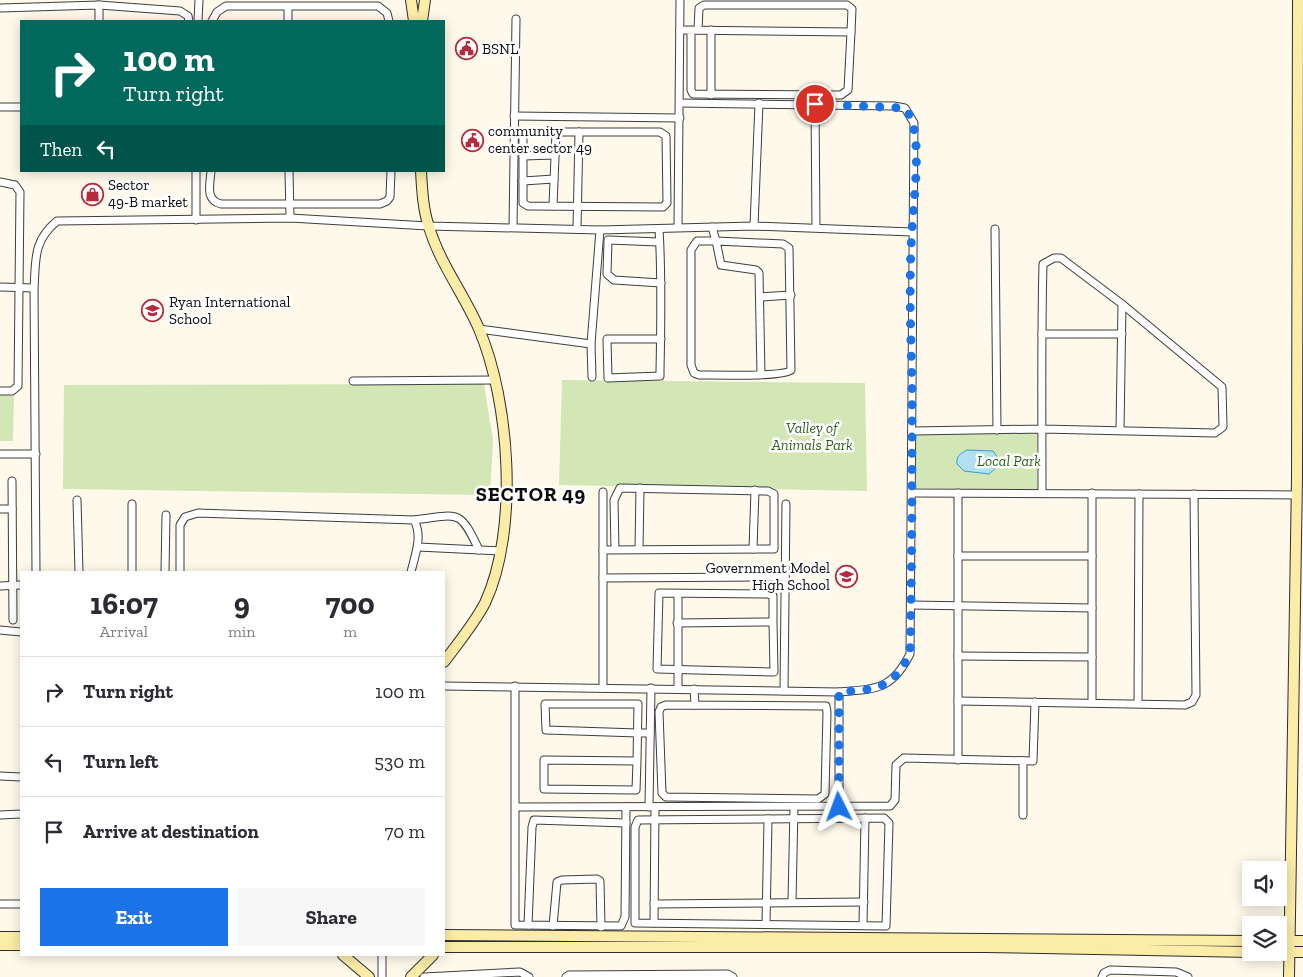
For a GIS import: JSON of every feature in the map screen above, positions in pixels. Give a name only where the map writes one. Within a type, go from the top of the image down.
[{"type":"main road","points":[[411,0],[414,20]]},
{"type":"main road","points":[[422,20],[425,0]]},
{"type":"main road","points":[[1287,946],[1290,941],[1296,495],[1300,479],[1298,0]]},
{"type":"main road","points":[[421,172],[428,226],[438,250],[479,329],[494,380],[506,458],[506,502],[496,575],[485,603],[445,661]]},
{"type":"main road","points":[[445,935],[1242,941]]},
{"type":"main road","points":[[0,938],[20,938]]},
{"type":"main road","points":[[1290,941],[1303,941]]},
{"type":"main road","points":[[0,945],[20,944]]},
{"type":"main road","points":[[445,947],[985,947],[1242,952]]},
{"type":"main road","points":[[1287,952],[1303,952]]},
{"type":"main road","points":[[343,956],[369,977]]},
{"type":"main road","points":[[411,977],[432,956]]},
{"type":"main road","points":[[1286,961],[1289,977]]},
{"type":"street","points":[[198,20],[199,0]]},
{"type":"street","points":[[678,226],[680,0]]},
{"type":"street","points":[[0,8],[99,5],[180,10],[188,16],[189,20]]},
{"type":"street","points":[[99,5],[99,20]]},
{"type":"street","points":[[704,5],[847,5],[852,10],[849,85],[844,94],[693,94],[691,90],[695,30],[698,8],[704,5]]},
{"type":"street","points":[[213,20],[217,12],[226,6],[378,6],[387,13],[389,20]]},
{"type":"street","points":[[288,7],[288,20]]},
{"type":"street","points":[[513,227],[516,19]]},
{"type":"street","points":[[680,30],[851,32]]},
{"type":"street","points":[[711,30],[711,95]]},
{"type":"street","points":[[445,686],[839,692],[890,683],[901,672],[910,654],[913,493],[912,232],[915,181],[914,123],[909,112],[904,108],[894,106],[680,103]]},
{"type":"street","points":[[754,226],[759,103]]},
{"type":"street","points":[[815,104],[816,227]]},
{"type":"street","points":[[0,107],[20,107]]},
{"type":"street","points":[[514,116],[680,118]]},
{"type":"street","points":[[527,132],[556,132],[660,132],[666,136],[667,203],[663,207],[528,206],[523,203],[523,137],[527,132]]},
{"type":"street","points":[[553,206],[556,132]]},
{"type":"street","points":[[577,229],[579,132]]},
{"type":"street","points":[[523,156],[555,155]]},
{"type":"street","points":[[196,172],[196,220]]},
{"type":"street","points":[[211,172],[210,197],[217,203],[290,204],[384,203],[390,197],[391,172]]},
{"type":"street","points":[[289,172],[290,218]]},
{"type":"street","points":[[523,180],[554,179]]},
{"type":"street","points":[[0,182],[15,185],[20,192],[21,288],[18,386],[12,391],[0,391]]},
{"type":"street","points":[[36,571],[34,288],[37,246],[46,230],[57,221],[290,218],[428,226],[600,230],[658,229],[678,226],[754,226],[912,232]]},
{"type":"street","points":[[712,227],[721,265],[756,270],[758,273],[761,375]]},
{"type":"street","points":[[658,229],[661,283],[661,339],[660,376],[658,378],[608,378],[607,339],[661,339]]},
{"type":"street","points":[[995,229],[997,430]]},
{"type":"street","points":[[592,377],[591,344],[600,230]]},
{"type":"street","points":[[660,242],[608,240],[607,274],[614,280],[661,283]]},
{"type":"street","points":[[697,241],[787,245],[789,248],[791,295],[791,370],[788,374],[699,375],[692,370],[691,250],[697,241]]},
{"type":"street","points":[[912,431],[1042,429],[1215,433],[1223,427],[1222,387],[1122,304],[1061,258],[1054,258],[1043,264],[1042,334],[1042,429],[1042,493]]},
{"type":"street","points":[[0,287],[34,288]]},
{"type":"street","points":[[760,297],[791,295]]},
{"type":"street","points":[[1120,430],[1122,304]]},
{"type":"street","points":[[479,329],[591,344]]},
{"type":"street","points":[[1042,334],[1122,334]]},
{"type":"street","points":[[353,381],[494,380]]},
{"type":"street","points":[[0,454],[36,454]]},
{"type":"street","points":[[12,481],[13,620]]},
{"type":"street","points":[[603,550],[615,550],[639,550],[774,549],[774,494],[768,490],[620,488],[615,495],[615,550]]},
{"type":"street","points":[[639,550],[640,488]]},
{"type":"street","points":[[753,549],[755,490]]},
{"type":"street","points":[[603,492],[603,688]]},
{"type":"street","points":[[913,493],[1296,495]]},
{"type":"street","points":[[958,493],[958,760]]},
{"type":"street","points":[[1092,494],[1092,702]]},
{"type":"street","points":[[1138,703],[1139,494]]},
{"type":"street","points":[[958,701],[1185,705],[1192,702],[1196,696],[1194,494]]},
{"type":"street","points":[[77,500],[79,571]]},
{"type":"street","points":[[132,504],[132,571]]},
{"type":"street","points":[[784,691],[786,504]]},
{"type":"street","points":[[0,509],[12,509]]},
{"type":"street","points":[[180,571],[180,525],[185,517],[192,514],[414,520],[453,515],[466,522],[479,550]]},
{"type":"street","points":[[165,571],[166,515]]},
{"type":"street","points":[[411,571],[418,547],[418,528],[414,520]]},
{"type":"street","points":[[418,547],[500,551]]},
{"type":"street","points":[[958,556],[1092,556]]},
{"type":"street","points":[[603,578],[785,577]]},
{"type":"street","points":[[0,586],[20,585]]},
{"type":"street","points":[[659,593],[768,594],[773,596],[773,622],[774,672],[657,669],[659,593]]},
{"type":"street","points":[[678,594],[678,689]]},
{"type":"street","points":[[911,606],[1092,608]]},
{"type":"street","points":[[677,623],[773,622]]},
{"type":"street","points":[[0,630],[20,632]]},
{"type":"street","points":[[958,656],[1092,657]]},
{"type":"street","points":[[516,686],[515,924],[621,926],[624,923],[626,807]]},
{"type":"street","points":[[651,688],[652,807],[655,820],[654,923]]},
{"type":"street","points":[[694,689],[695,705]]},
{"type":"street","points":[[839,692],[839,807]]},
{"type":"street","points":[[516,807],[890,806],[895,800],[896,765],[904,758],[1031,762],[1034,759],[1035,702]]},
{"type":"street","points":[[637,761],[544,760],[544,789],[636,790],[638,733],[638,704],[545,704],[546,730],[638,733],[650,733]]},
{"type":"street","points":[[666,705],[695,705],[826,706],[825,794],[823,797],[818,799],[666,797],[662,793],[659,712],[661,707],[666,705]]},
{"type":"street","points":[[1023,761],[1023,815]]},
{"type":"street","points":[[0,776],[20,777]]},
{"type":"street","points":[[792,902],[794,807]]},
{"type":"street","points":[[0,815],[20,814]]},
{"type":"street","points":[[863,925],[865,818]]},
{"type":"street","points":[[884,818],[888,823],[886,926],[635,923],[634,827],[638,820],[768,819],[884,818]]},
{"type":"street","points":[[766,924],[768,819]]},
{"type":"street","points":[[528,925],[532,827],[534,820],[626,822]]},
{"type":"street","points":[[553,926],[557,882],[562,880],[597,879],[600,881],[601,926]]},
{"type":"street","points":[[654,904],[864,902]]},
{"type":"street","points":[[0,904],[20,904]]},
{"type":"street","points":[[382,956],[382,977]]},
{"type":"street","points":[[1102,977],[1106,971],[1118,970],[1176,972],[1188,977]]},
{"type":"street","points":[[424,977],[500,975],[520,972],[528,977]]},
{"type":"street","points":[[566,977],[569,975],[718,974],[728,974],[733,977]]},
{"type":"green space","name":"Valley of Animals Park","points":[[562,380],[865,383],[867,491],[559,485]]},
{"type":"green space","points":[[484,384],[493,440],[490,495],[63,489],[64,385]]},
{"type":"green space","points":[[0,395],[14,396],[13,441],[0,441]]},
{"type":"green space","name":"Local Park","points":[[916,433],[1037,433],[1037,490],[916,488]]},
{"type":"water","points":[[967,450],[993,451],[998,458],[997,467],[989,474],[964,471],[957,464],[957,459],[960,454]]},
{"type":"place","name":"BSNL","points":[[466,49]]},
{"type":"place","name":"community center sector 49","points":[[472,140]]},
{"type":"place","name":"Sector 49-B market","points":[[92,194]]},
{"type":"place","name":"Ryan International School","points":[[153,311]]},
{"type":"place","name":"Government Model High School","points":[[846,577]]},
{"type":"district","name":"SECTOR 49","points":[[531,494]]},
{"type":"route","points":[[815,104],[894,106],[904,108],[909,112],[914,123],[915,136],[912,232],[913,493],[910,654],[901,672],[890,683],[839,692],[839,807]]}]
